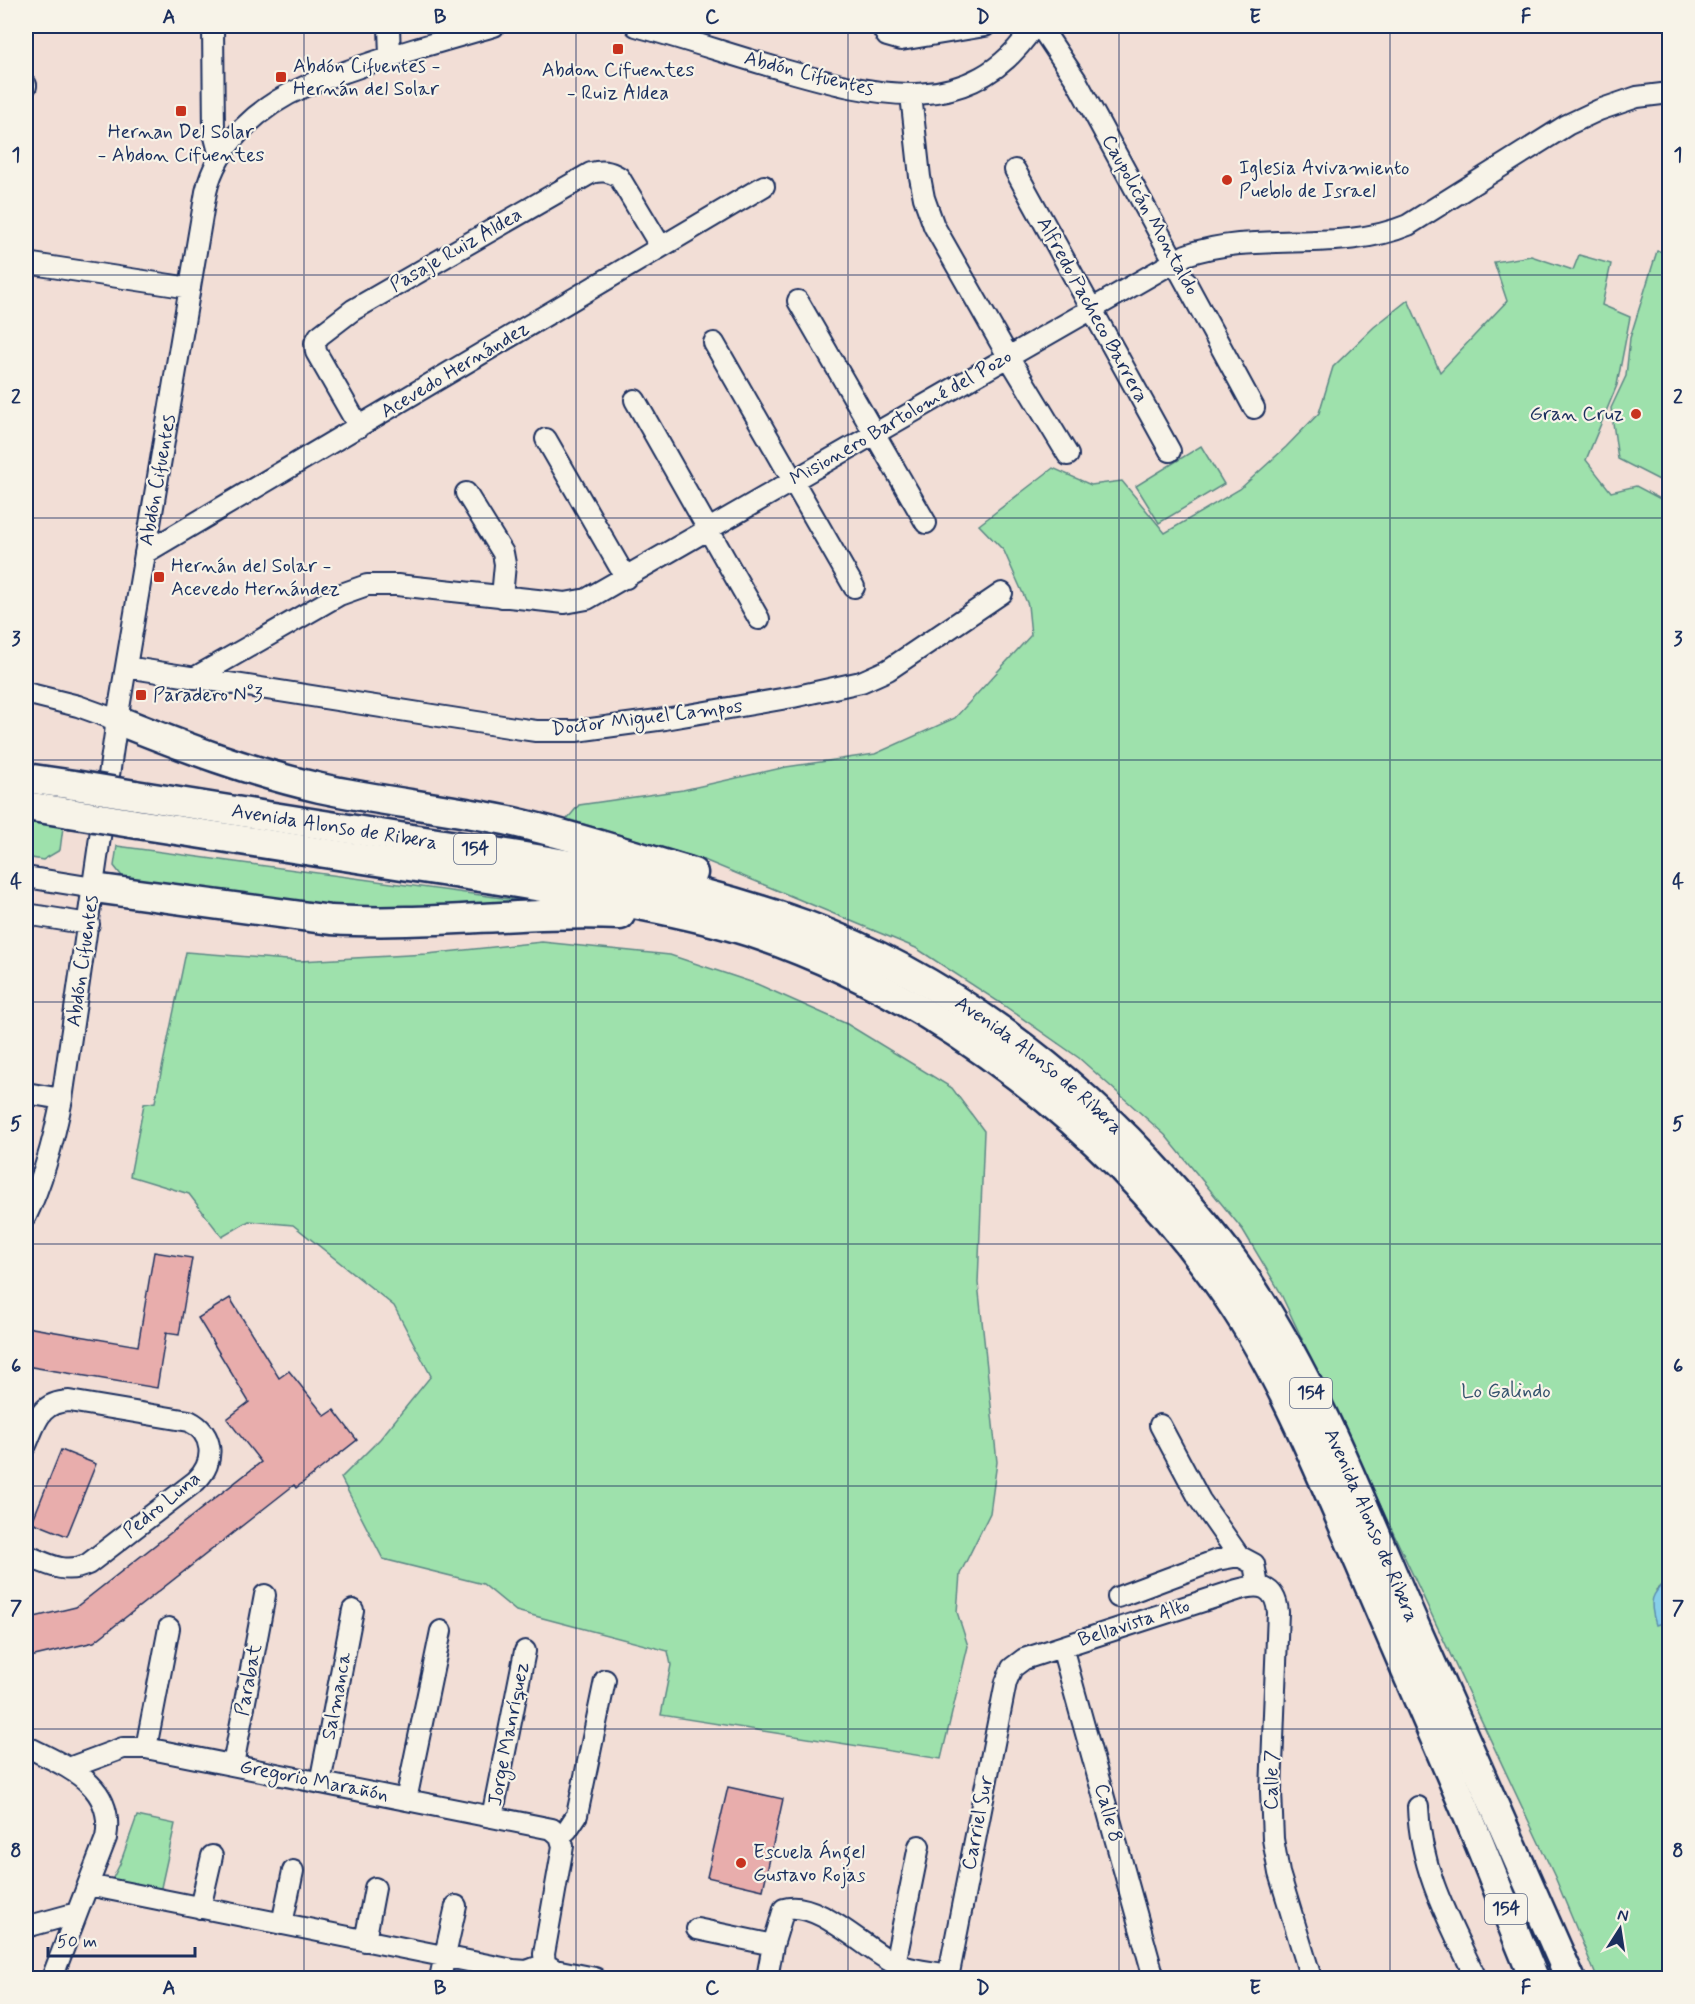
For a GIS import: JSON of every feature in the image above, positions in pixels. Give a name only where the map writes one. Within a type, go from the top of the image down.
[{"type":"highway","points":[[117,720],[195,751],[278,777],[363,796],[511,821],[700,875],[757,898],[810,927]]},
{"type":"highway","name":"Avenida Alonso de Ribera","points":[[26,778],[72,799],[706,919],[791,947],[835,966],[954,1031],[1022,1079],[1117,1162],[1183,1236],[1234,1307],[1291,1410],[1343,1526],[1474,1830],[1534,1978]]},
{"type":"highway","name":"Avenida Alonso de Ribera","points":[[26,806],[72,799]]},
{"type":"highway","name":"Avenida Alonso de Ribera","points":[[133,809],[580,867],[688,890],[810,927],[859,948],[926,982],[1015,1041],[1114,1124],[1187,1203],[1218,1240],[1250,1285],[1307,1386],[1362,1504],[1570,1978]]},
{"type":"highway","points":[[94,888],[331,920],[362,922],[548,914],[706,919]]},
{"type":"highway","points":[[1542,1914],[1578,1978]]},
{"type":"street","points":[[213,26],[214,133],[220,156]]},
{"type":"street","points":[[389,26],[390,57]]},
{"type":"street","name":"Abdón Cifuentes","points":[[26,1216],[56,1131],[62,1099],[117,720],[209,180],[220,156],[244,127],[289,94],[390,57],[494,26]]},
{"type":"street","name":"Abdón Cifuentes","points":[[636,26],[848,87],[911,95],[958,87],[977,79],[1018,47],[1034,26]]},
{"type":"street","points":[[881,26],[887,36],[896,40],[985,26]]},
{"type":"street","name":"Caupolicán Montaldo","points":[[1040,26],[1076,80],[1254,408]]},
{"type":"street","name":"Misionero Bartolomé del Pozo","points":[[194,678],[352,589],[382,584],[565,603],[587,599],[1175,260],[1199,250],[1231,244],[1364,237],[1393,231],[1408,225],[1567,125],[1599,110],[1637,97],[1670,93]]},
{"type":"street","points":[[911,95],[920,177],[924,198],[934,226],[1068,455]]},
{"type":"street","name":"Alfredo Pacheco Barrera","points":[[1014,170],[1170,451]]},
{"type":"street","name":"Pasaje Ruiz Aldea","points":[[359,428],[316,352],[315,343],[328,328],[371,299],[598,171],[613,173],[623,183],[662,247]]},
{"type":"street","name":"Acevedo Hernández","points":[[145,553],[764,186]]},
{"type":"street","points":[[26,263],[190,288]]},
{"type":"street","points":[[798,300],[926,523]]},
{"type":"street","points":[[714,343],[854,588]]},
{"type":"street","points":[[636,400],[759,619]]},
{"type":"street","points":[[546,439],[626,578]]},
{"type":"street","points":[[466,493],[503,553],[505,564],[502,597]]},
{"type":"street","name":"Doctor Miguel Campos","points":[[194,678],[515,728],[546,731],[586,730],[735,708],[861,682],[888,670],[1002,593]]},
{"type":"street","points":[[126,667],[194,678]]},
{"type":"street","points":[[26,693],[78,706],[117,720]]},
{"type":"street","points":[[26,878],[94,888]]},
{"type":"street","points":[[26,914],[89,924]]},
{"type":"street","points":[[26,1093],[62,1099]]},
{"type":"street","name":"Pedro Luna","points":[[26,1445],[38,1417],[44,1410],[59,1401],[69,1401],[189,1421],[201,1428],[206,1436],[210,1452],[207,1468],[196,1481],[88,1564],[80,1568],[60,1569],[26,1555]]},
{"type":"street","points":[[1118,1597],[1217,1560],[1239,1556],[1200,1500],[1160,1425]]},
{"type":"street","name":"Calle 7","points":[[1239,1556],[1254,1564],[1258,1586],[1265,1588],[1275,1598],[1278,1612],[1271,1791],[1272,1839],[1279,1873],[1311,1978]]},
{"type":"street","name":"Bellavista Alto","points":[[1012,1668],[1024,1659],[1237,1590],[1258,1586]]},
{"type":"street","name":"Parabat","points":[[233,1765],[265,1595]]},
{"type":"street","name":"Salmanca","points":[[320,1783],[353,1610]]},
{"type":"street","points":[[146,1748],[169,1628]]},
{"type":"street","points":[[406,1800],[441,1631]]},
{"type":"street","name":"Calle 8","points":[[1062,1647],[1154,1978]]},
{"type":"street","name":"Jorge Manríquez","points":[[492,1817],[525,1650]]},
{"type":"street","name":"Carriel Sur","points":[[949,1977],[1006,1682],[1012,1668]]},
{"type":"street","points":[[545,1964],[544,1954],[563,1846],[560,1836],[577,1815],[605,1680]]},
{"type":"street","points":[[26,1746],[82,1776],[96,1789],[108,1820],[106,1838],[52,1978]]},
{"type":"street","name":"Gregorio Marañón","points":[[69,1768],[123,1748],[146,1748],[552,1829],[560,1836]]},
{"type":"street","points":[[1418,1807],[1419,1827],[1426,1863],[1476,1978]]},
{"type":"street","points":[[896,1964],[918,1846]]},
{"type":"street","points":[[200,1908],[212,1856]]},
{"type":"street","points":[[282,1924],[293,1871]]},
{"type":"street","points":[[88,1885],[520,1971],[534,1970],[545,1964]]},
{"type":"street","points":[[365,1941],[375,1888]]},
{"type":"street","points":[[440,1978],[456,1906]]},
{"type":"street","points":[[767,1978],[773,1945],[784,1909],[790,1907],[814,1912],[896,1964],[949,1977]]},
{"type":"street","points":[[26,1927],[78,1913]]},
{"type":"street","points":[[697,1929],[773,1945]]},
{"type":"street","points":[[545,1964],[555,1970],[595,1978]]},
{"type":"green space","points":[[1657,251],[1669,252],[1669,485],[1618,459],[1611,408],[1626,376],[1630,338]]},
{"type":"green space","name":"Lo Galindo","points":[[1579,255],[1611,264],[1602,305],[1630,317],[1617,385],[1586,460],[1611,492],[1636,486],[1670,504],[1670,1501],[1665,1510],[1669,1520],[1670,1577],[1656,1590],[1665,1622],[1669,1623],[1669,1978],[1597,1978],[1555,1877],[1279,1290],[1243,1230],[1165,1135],[1079,1058],[916,948],[704,860],[567,819],[579,805],[683,790],[786,767],[875,754],[955,718],[1031,635],[1028,605],[1004,551],[979,525],[1053,468],[1091,485],[1122,481],[1165,533],[1240,489],[1286,447],[1319,413],[1333,367],[1374,327],[1408,300],[1440,372],[1507,301],[1494,262],[1531,256],[1573,270]]},
{"type":"green space","points":[[1201,446],[1224,484],[1159,523],[1136,486]]},
{"type":"green space","points":[[26,821],[63,827],[60,850],[43,860],[26,857]]},
{"type":"green space","points":[[117,846],[525,901],[394,915],[125,880],[114,866]]},
{"type":"green space","points":[[542,942],[670,955],[757,984],[847,1024],[952,1088],[984,1131],[978,1283],[997,1462],[990,1513],[960,1574],[957,1612],[968,1646],[941,1759],[661,1715],[671,1665],[668,1651],[516,1611],[483,1584],[383,1559],[341,1478],[380,1439],[431,1376],[394,1306],[293,1225],[249,1221],[222,1237],[189,1194],[130,1176],[144,1104],[155,1102],[186,952],[300,961],[427,954]]},
{"type":"green space","points":[[137,1816],[175,1824],[160,1892],[111,1882]]},
{"type":"water","points":[[1669,1577],[1669,1623],[1656,1625],[1652,1609],[1653,1598]]},
{"type":"building","points":[[154,1252],[192,1258],[179,1335],[166,1333],[157,1388],[26,1366],[26,1327],[138,1346]]},
{"type":"building","points":[[230,1298],[279,1378],[289,1371],[325,1416],[334,1410],[357,1440],[296,1488],[294,1485],[94,1642],[26,1658],[26,1619],[76,1607],[261,1462],[227,1419],[249,1402],[198,1318]]},
{"type":"building","points":[[61,1450],[96,1464],[67,1536],[32,1522]]},
{"type":"building","points":[[728,1787],[783,1799],[763,1890],[707,1877]]},
{"type":"place","name":"Abdon Cifuentes - Ruiz Aldea","points":[[618,49]]},
{"type":"place","name":"Abdón Cifuentes - Hernán del Solar","points":[[281,77]]},
{"type":"place","name":"Hernan Del Solar - Abdon Cifuentes","points":[[181,111]]},
{"type":"place","name":"Iglesia Avivamiento Pueblo de Israel","points":[[1227,180]]},
{"type":"place","name":"Gran Cruz","points":[[1636,414]]},
{"type":"place","name":"Hernán del Solar - Acevedo Hernández","points":[[159,577]]},
{"type":"place","name":"Paradero N°3","points":[[141,695]]},
{"type":"place","name":"Escuela Ángel Gustavo Rojas","points":[[741,1863]]}]
